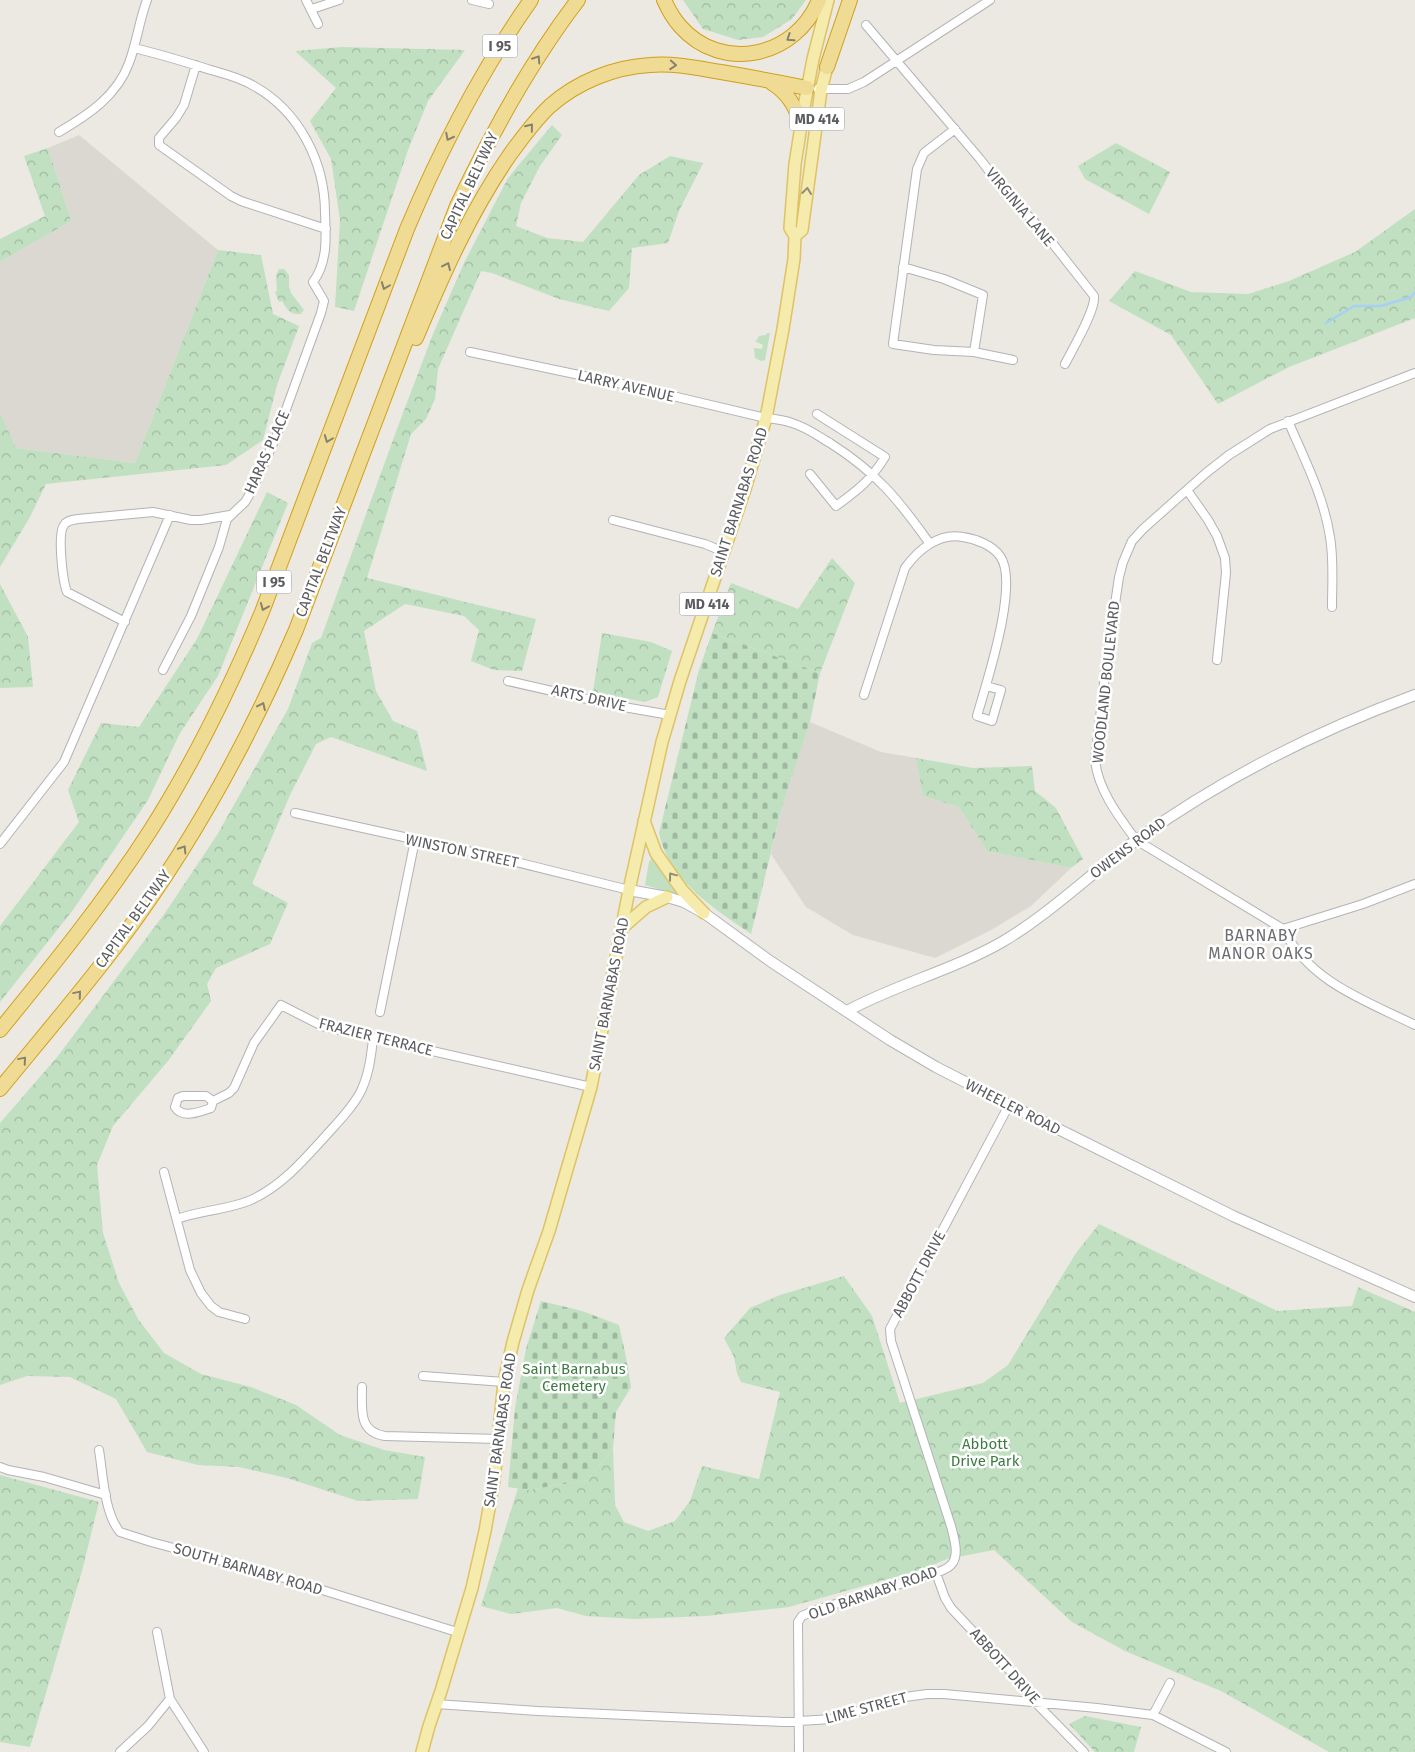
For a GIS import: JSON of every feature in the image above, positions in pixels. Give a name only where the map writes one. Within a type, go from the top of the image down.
[{"type":"highway","points":[[471,94],[492,51],[524,0]]},
{"type":"highway","name":"I 95","points":[[0,1030],[63,953],[124,871],[178,784],[220,705],[243,658],[272,589],[407,229],[447,140],[471,94],[531,0]]},
{"type":"highway","name":"CAPITAL BELTWAY","points":[[0,1088],[120,941],[208,808],[254,723],[312,589],[437,256],[461,199],[479,160],[521,83],[578,0]]},
{"type":"highway","points":[[664,0],[680,27],[693,38],[722,52],[738,54],[755,53],[771,49],[799,32],[808,21],[819,0]]},
{"type":"highway","points":[[827,67],[850,0]]},
{"type":"highway","points":[[338,520],[458,243],[487,190],[538,117],[562,96],[596,78],[633,66],[651,64],[684,66],[807,88]]},
{"type":"highway","points":[[769,81],[786,94],[796,109],[801,123]]},
{"type":"main road","name":"SAINT BARNABAS ROAD","points":[[422,1752],[457,1632],[472,1588],[494,1480],[504,1382],[513,1342],[528,1290],[549,1231],[591,1087],[629,890],[670,715],[746,489],[766,418],[794,260],[795,236],[790,228],[793,180],[801,123],[807,88],[828,0]]},
{"type":"main road","name":"SAINT BARNABAS ROAD","points":[[795,236],[802,230],[822,90],[844,0]]},
{"type":"main road","name":"OWENS ROAD","points":[[847,1011],[886,992],[970,959],[1001,942],[1035,920],[1136,840],[1179,810],[1268,758],[1327,731],[1415,695]]},
{"type":"main road","points":[[644,820],[656,853],[682,890],[704,913]]},
{"type":"main road","name":"WHEELER ROAD","points":[[629,890],[684,902],[704,913],[770,961],[890,1040],[936,1067],[1009,1105],[1233,1216],[1415,1297]]},
{"type":"main road","points":[[621,929],[646,906],[667,897]]},
{"type":"street","points":[[59,132],[98,106],[121,80],[134,48],[138,25],[147,0]]},
{"type":"street","points":[[306,0],[318,24]]},
{"type":"street","points":[[312,10],[339,0]]},
{"type":"street","points":[[472,0],[489,4]]},
{"type":"street","points":[[807,88],[843,90],[854,87],[898,61],[990,0]]},
{"type":"street","name":"VIRGINIA LANE","points":[[866,25],[955,129],[1005,192],[1042,230],[1094,296],[1092,307],[1083,329],[1065,364]]},
{"type":"street","points":[[134,48],[196,65],[237,78],[255,86],[272,98],[293,119],[310,144],[320,170],[325,193],[326,229],[231,196],[159,145],[158,138],[176,118],[184,105],[196,65]]},
{"type":"street","points":[[955,129],[924,153],[917,169],[893,344],[934,350],[974,352],[1013,360]]},
{"type":"street","name":"HARAS PLACE","points":[[163,670],[191,616],[230,515],[245,502],[251,492],[276,437],[316,329],[324,301],[313,282],[320,273],[326,229]]},
{"type":"street","points":[[903,267],[982,295],[974,352]]},
{"type":"street","name":"LARRY AVENUE","points":[[470,352],[790,422],[812,432],[874,475],[902,505],[930,544]]},
{"type":"street","name":"WOODLAND BOULEVARD","points":[[1415,373],[1270,429],[1230,454],[1142,529],[1132,540],[1119,577],[1096,742],[1096,770],[1101,786],[1136,840],[1283,929],[1297,952],[1318,973],[1363,999],[1415,1025]]},
{"type":"street","points":[[810,474],[836,506],[874,475],[885,458],[817,414]]},
{"type":"street","points":[[1288,421],[1326,518],[1333,562],[1332,607]]},
{"type":"street","points":[[1187,490],[1217,536],[1225,558],[1225,581],[1217,660]]},
{"type":"street","points":[[125,622],[67,592],[64,576],[62,530],[64,524],[78,518],[154,512],[191,520],[230,515]]},
{"type":"street","points":[[0,844],[64,762],[170,515]]},
{"type":"street","points":[[613,520],[705,544],[724,552]]},
{"type":"street","points":[[864,695],[905,568],[918,553],[930,544],[945,537],[958,536],[966,537],[988,546],[1001,556],[1004,563],[1007,588],[1004,609],[993,662],[976,716],[992,721],[1000,690],[986,686]]},
{"type":"street","name":"ARTS DRIVE","points":[[508,681],[618,706],[670,715]]},
{"type":"street","name":"WINSTON STREET","points":[[295,813],[629,890]]},
{"type":"street","points":[[380,1012],[415,840]]},
{"type":"street","points":[[1283,929],[1363,904],[1415,884]]},
{"type":"street","name":"FRAZIER TERRACE","points":[[213,1102],[222,1098],[234,1088],[254,1043],[281,1005],[322,1026],[591,1087]]},
{"type":"street","points":[[177,1219],[190,1214],[248,1201],[282,1181],[306,1157],[354,1102],[367,1076],[373,1039]]},
{"type":"street","name":"ABBOTT DRIVE","points":[[950,1566],[954,1560],[956,1549],[951,1526],[891,1341],[890,1329],[1009,1105]]},
{"type":"street","points":[[164,1172],[190,1270],[201,1293],[211,1306],[219,1312],[245,1319]]},
{"type":"street","points":[[423,1376],[504,1382]]},
{"type":"street","points":[[362,1387],[363,1419],[368,1429],[374,1434],[386,1436],[499,1439]]},
{"type":"street","name":"SOUTH BARNABY ROAD","points":[[100,1450],[106,1495],[114,1522],[119,1530],[125,1534],[271,1574],[457,1632]]},
{"type":"street","points":[[0,1466],[16,1472],[44,1477],[106,1495]]},
{"type":"street","name":"OLD BARNABY ROAD","points":[[798,1721],[798,1622],[802,1616],[936,1573],[950,1566]]},
{"type":"street","name":"ABBOTT DRIVE","points":[[936,1573],[945,1598],[951,1608],[1013,1674],[1034,1701],[1084,1752]]},
{"type":"street","points":[[157,1632],[170,1698],[204,1752]]},
{"type":"street","points":[[1153,1716],[1170,1683]]},
{"type":"street","name":"LIME STREET","points":[[436,1704],[733,1720],[798,1721],[832,1718],[905,1697],[944,1694],[1034,1701],[1153,1716],[1226,1752]]},
{"type":"street","points":[[120,1752],[148,1726],[170,1698]]},
{"type":"street","points":[[798,1721],[799,1752]]},
{"type":"shaded area","points":[[79,135],[218,250],[135,463],[16,448],[0,412],[0,262],[71,221],[48,148]]},
{"type":"shaded area","points":[[810,722],[881,752],[916,758],[923,796],[959,807],[987,851],[1071,868],[1031,906],[993,929],[935,958],[853,935],[806,907],[771,854],[782,807]]},
{"type":"green space","points":[[683,0],[806,0],[792,19],[763,37],[738,40],[703,29]]},
{"type":"green space","points":[[342,47],[465,50],[428,101],[408,150],[354,311],[335,307],[340,220],[331,159],[310,121],[336,88],[295,51]]},
{"type":"green space","points":[[552,125],[562,135],[540,166],[521,203],[516,226],[547,238],[583,242],[639,175],[670,156],[703,163],[679,211],[668,243],[632,248],[629,288],[609,311],[559,299],[492,273],[481,271],[438,369],[435,399],[426,419],[411,434],[367,578],[536,619],[522,671],[494,670],[471,661],[479,630],[464,616],[405,604],[364,631],[376,691],[393,721],[417,731],[427,771],[331,737],[316,744],[290,795],[252,884],[288,903],[270,944],[216,968],[207,984],[211,1001],[168,1061],[113,1126],[97,1165],[103,1233],[119,1283],[138,1319],[164,1353],[201,1374],[251,1387],[296,1405],[340,1435],[384,1450],[425,1457],[418,1499],[358,1501],[287,1478],[239,1467],[198,1465],[147,1452],[116,1399],[70,1377],[27,1376],[0,1385],[0,1123],[58,1056],[165,913],[217,835],[288,709],[312,643],[321,638],[433,334],[464,263],[508,178]]},
{"type":"green space","points":[[1116,143],[1170,172],[1149,214],[1085,179],[1078,166]]},
{"type":"green space","points":[[48,148],[71,221],[0,262],[0,239],[45,216],[24,156]]},
{"type":"green space","points":[[1415,209],[1415,318],[1289,367],[1218,404],[1171,335],[1109,301],[1135,271],[1191,292],[1248,294],[1289,281],[1355,252]]},
{"type":"green space","points":[[218,250],[261,255],[273,314],[299,326],[277,385],[263,440],[226,465],[46,484],[30,517],[0,567],[0,412],[16,448],[135,463]]},
{"type":"green space","points":[[279,269],[284,269],[289,275],[291,293],[304,310],[301,314],[292,313],[282,301],[279,302],[275,292],[277,291],[276,275]]},
{"type":"green space","points":[[770,333],[765,360],[761,361],[755,358],[754,348],[762,349],[763,345],[754,341],[759,336],[766,335]]},
{"type":"green space","points":[[267,492],[288,503],[218,676],[180,733],[148,800],[73,910],[0,1002],[0,926],[79,822],[68,790],[101,723],[139,727],[197,639]]},
{"type":"green space","points":[[832,558],[855,583],[820,673],[712,633],[731,583],[798,609]]},
{"type":"green space","points":[[0,584],[28,637],[33,687],[0,688]]},
{"type":"green space","points":[[602,633],[651,642],[672,651],[658,697],[645,702],[593,692]]},
{"type":"green space","points":[[712,633],[820,673],[810,722],[782,807],[751,934],[708,903],[683,879],[672,865],[664,850],[659,833],[699,670]]},
{"type":"green space","points":[[916,758],[973,768],[1032,766],[1035,791],[1056,808],[1083,859],[1071,868],[987,851],[959,807],[923,796]]},
{"type":"green space","points":[[652,857],[679,895],[645,885],[649,862]]},
{"type":"green space","name":"Abbott Drive Park","points":[[1099,1224],[1277,1311],[1352,1306],[1358,1287],[1415,1312],[1415,1752],[1329,1752],[1221,1691],[1125,1651],[1072,1622],[994,1550],[947,1559],[920,1570],[789,1607],[706,1616],[635,1619],[586,1616],[557,1608],[511,1614],[481,1606],[518,1488],[528,1490],[588,1480],[613,1448],[615,1505],[624,1522],[648,1531],[675,1521],[690,1501],[702,1466],[759,1479],[780,1392],[741,1382],[734,1357],[724,1338],[750,1308],[780,1295],[844,1276],[872,1316],[900,1403],[983,1383],[1008,1365],[1076,1253]]},
{"type":"green space","name":"Saint Barnabus Cemetery","points":[[541,1301],[582,1311],[619,1325],[631,1387],[616,1412],[613,1448],[588,1480],[528,1490],[508,1487],[515,1408],[526,1349]]},
{"type":"green space","points":[[0,1475],[99,1502],[82,1571],[30,1747],[0,1742]]},
{"type":"green space","points":[[1085,1716],[1141,1727],[1134,1752],[1095,1752],[1069,1724]]},
{"type":"waterway","points":[[1326,323],[1354,306],[1381,306],[1411,297],[1415,292]]},
{"type":"district","name":"BARNABY MANOR OAKS","points":[[1261,944]]}]
